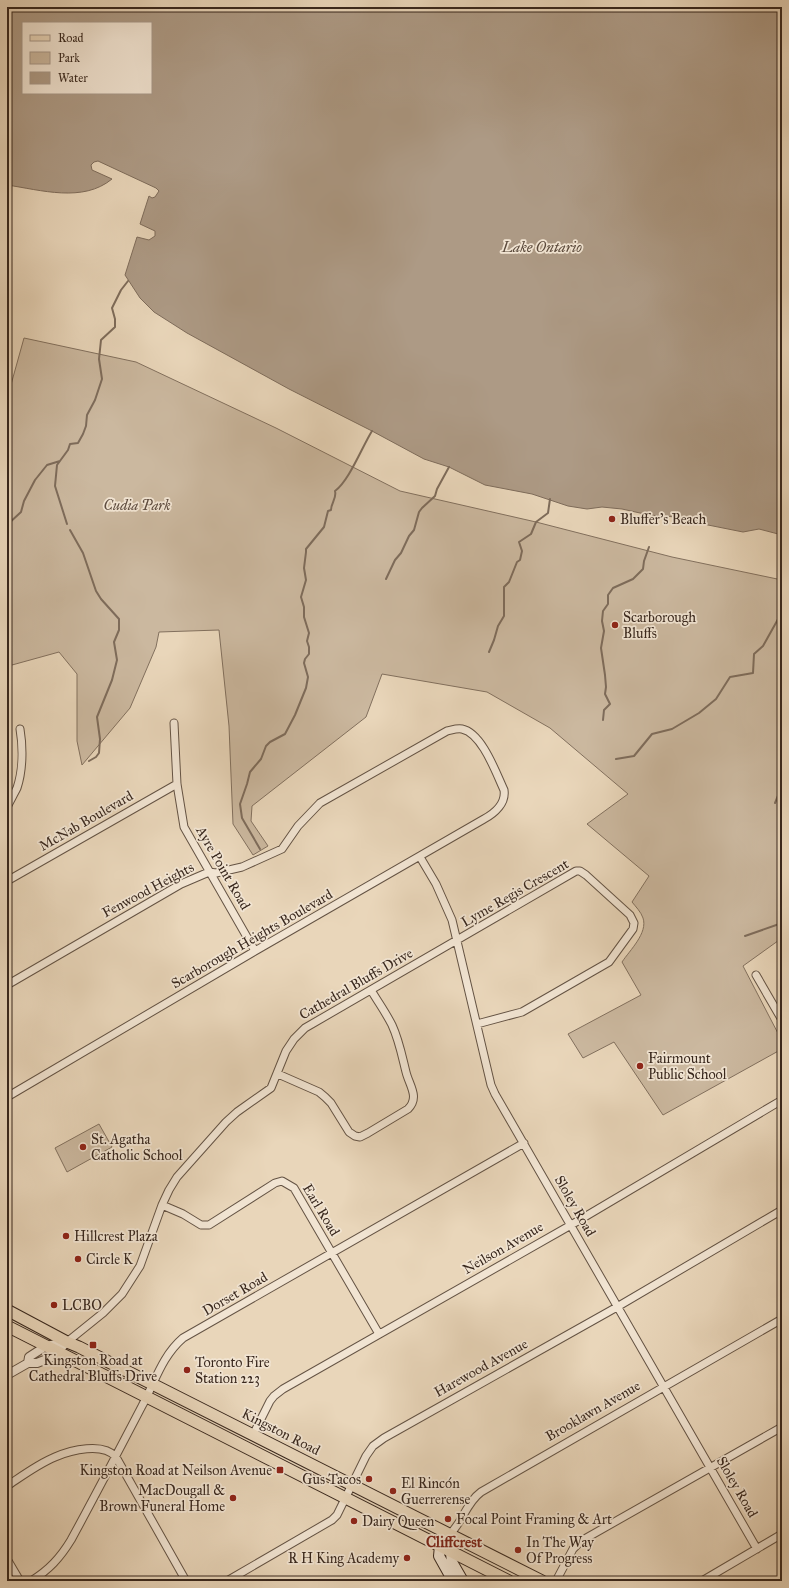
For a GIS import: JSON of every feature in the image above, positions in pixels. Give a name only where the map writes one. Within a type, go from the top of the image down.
[{"type":"main road","name":"Kingston Road","points":[[7,1310],[67,1342],[253,1434],[542,1581]]},
{"type":"main road","name":"Kingston Road","points":[[7,1326],[509,1581]]},
{"type":"main road","points":[[449,1535],[440,1546],[440,1556],[453,1581]]},
{"type":"main road","points":[[449,1535],[452,1562],[463,1581]]},
{"type":"street","name":"Ayre Point Road","points":[[174,723],[177,784],[184,827],[256,951]]},
{"type":"street","points":[[7,807],[20,776],[22,742],[20,729]]},
{"type":"street","name":"Fenwood Heights","points":[[7,986],[194,877],[209,872],[216,873],[242,867],[282,849],[298,826],[320,803],[437,736],[453,729],[464,729]]},
{"type":"street","name":"Scarborough Heights Boulevard","points":[[7,1097],[493,813],[501,804],[504,790],[482,745],[473,735],[464,729]]},
{"type":"street","name":"McNab Boulevard","points":[[7,881],[177,784]]},
{"type":"street","name":"Sloley Road","points":[[420,857],[446,904],[458,940],[492,1089],[757,1548]]},
{"type":"street","name":"Lyme Regis Crescent","points":[[458,940],[571,873],[580,871],[623,908],[630,915],[634,923],[633,929],[609,962],[522,1012],[477,1024]]},
{"type":"street","name":"Cathedral Bluffs Drive","points":[[67,1342],[103,1313],[127,1286],[144,1255],[162,1205],[172,1185],[186,1166],[226,1122],[237,1112],[271,1088],[278,1074],[286,1051],[294,1038],[306,1028],[458,940]]},
{"type":"street","points":[[756,975],[782,1020]]},
{"type":"street","points":[[278,1074],[318,1092],[325,1097],[331,1103],[349,1132],[355,1136],[360,1137],[368,1133],[408,1108],[412,1104],[414,1096],[406,1073],[402,1053],[392,1026],[371,990]]},
{"type":"street","name":"Neilson Avenue","points":[[253,1434],[274,1396],[782,1100]]},
{"type":"street","name":"Dorset Road","points":[[31,1581],[45,1572],[62,1555],[116,1457],[169,1353],[183,1338],[524,1144]]},
{"type":"street","name":"Earl Road","points":[[162,1205],[183,1214],[201,1225],[209,1224],[214,1223],[275,1183],[282,1181],[288,1183],[294,1188],[379,1334]]},
{"type":"street","name":"Harewood Avenue","points":[[227,1581],[332,1520],[337,1515],[373,1446],[384,1438],[617,1306],[782,1210]]},
{"type":"street","name":"Brooklawn Avenue","points":[[449,1535],[456,1529],[470,1502],[481,1492],[782,1319]]},
{"type":"street","points":[[28,1364],[30,1357],[46,1346],[67,1342]]},
{"type":"street","points":[[7,1375],[28,1364],[36,1363],[52,1357],[67,1342]]},
{"type":"street","points":[[556,1581],[573,1549],[581,1541],[782,1427]]},
{"type":"street","points":[[7,1486],[49,1460],[64,1454],[96,1448],[108,1450],[116,1457],[186,1581]]},
{"type":"street","points":[[702,1581],[782,1534]]},
{"type":"street","points":[[7,1559],[20,1581]]},
{"type":"green space","name":"Cudia Park","points":[[24,338],[136,362],[276,428],[400,491],[536,522],[672,557],[782,580],[782,938],[743,966],[782,1041],[782,1049],[663,1115],[614,1042],[583,1058],[568,1034],[641,995],[622,962],[643,930],[643,918],[632,902],[649,876],[587,824],[628,794],[550,728],[487,692],[382,674],[366,717],[252,806],[251,821],[268,846],[253,855],[233,824],[229,726],[219,630],[159,632],[156,647],[130,708],[82,765],[77,741],[77,674],[59,652],[12,665],[7,669],[7,399]]},
{"type":"green space","points":[[99,1124],[112,1147],[67,1172],[55,1148]]},
{"type":"water","name":"Lake Ontario","points":[[7,7],[782,7],[782,535],[759,529],[743,532],[676,517],[649,515],[622,509],[602,507],[587,509],[568,506],[532,494],[485,485],[449,467],[424,459],[289,389],[187,333],[154,312],[140,298],[125,275],[137,237],[149,240],[155,236],[155,231],[140,224],[149,196],[152,198],[155,197],[159,191],[156,188],[98,161],[91,165],[92,170],[112,179],[101,186],[88,191],[75,193],[48,192],[7,185]]},
{"type":"waterway","points":[[67,524],[55,486],[57,465],[68,450],[70,444],[78,443],[83,434],[86,426],[87,415],[95,400],[102,379],[99,359],[101,340],[115,327],[115,319],[112,308],[121,290],[128,281]]},
{"type":"waterway","points":[[260,849],[242,818],[240,804],[250,772],[261,759],[266,746],[270,742],[285,734],[295,715],[306,688],[308,677],[304,663],[309,654],[307,641],[309,633],[304,617],[304,607],[301,597],[306,580],[304,568],[306,549],[324,527],[328,511],[331,510],[335,498],[335,491],[350,472],[372,431]]},
{"type":"waterway","points":[[7,525],[21,512],[24,501],[35,480],[47,465],[60,461]]},
{"type":"waterway","points":[[386,579],[395,560],[401,553],[409,536],[414,530],[419,512],[435,496],[437,489],[449,467]]},
{"type":"waterway","points":[[489,652],[498,626],[504,616],[504,587],[509,582],[517,562],[520,560],[522,551],[519,542],[531,534],[536,522],[548,513],[550,499]]},
{"type":"waterway","points":[[70,530],[83,553],[96,591],[101,599],[119,619],[119,630],[114,642],[117,660],[112,680],[97,717],[100,739],[99,753],[96,757],[89,761]]},
{"type":"waterway","points":[[603,720],[604,710],[610,704],[605,694],[605,675],[601,648],[604,631],[602,621],[603,611],[608,604],[608,595],[613,588],[633,579],[643,569],[649,547]]},
{"type":"waterway","points":[[616,759],[634,756],[652,734],[672,729],[699,713],[716,699],[730,677],[753,673],[754,654],[763,646],[782,612]]},
{"type":"waterway","points":[[775,803],[782,786]]},
{"type":"waterway","points":[[745,936],[782,923]]},
{"type":"place","name":"Bluffer's Beach","points":[[612,519]]},
{"type":"place","name":"Scarborough Bluffs","points":[[615,625]]},
{"type":"place","name":"Fairmount Public School","points":[[640,1066]]},
{"type":"place","name":"St. Agatha Catholic School","points":[[83,1147]]},
{"type":"place","name":"Hillcrest Plaza","points":[[66,1236]]},
{"type":"place","name":"Circle K","points":[[78,1259]]},
{"type":"place","name":"LCBO","points":[[54,1305]]},
{"type":"place","name":"Kingston Road at Cathedral Bluffs Drive","points":[[93,1345]]},
{"type":"place","name":"Toronto Fire Station 223","points":[[187,1370]]},
{"type":"place","name":"Kingston Road at Neilson Avenue","points":[[280,1470]]},
{"type":"place","name":"Gus Tacos","points":[[369,1479]]},
{"type":"place","name":"El Rincón Guerrerense","points":[[393,1491]]},
{"type":"place","name":"MacDougall & Brown Funeral Home","points":[[233,1498]]},
{"type":"place","name":"Focal Point Framing & Art","points":[[448,1519]]},
{"type":"place","name":"Dairy Queen","points":[[354,1521]]},
{"type":"place","name":"In The Way Of Progress","points":[[518,1550]]},
{"type":"place","name":"R H King Academy","points":[[407,1558]]},
{"type":"district","name":"Cliffcrest","points":[[454,1542]]}]
